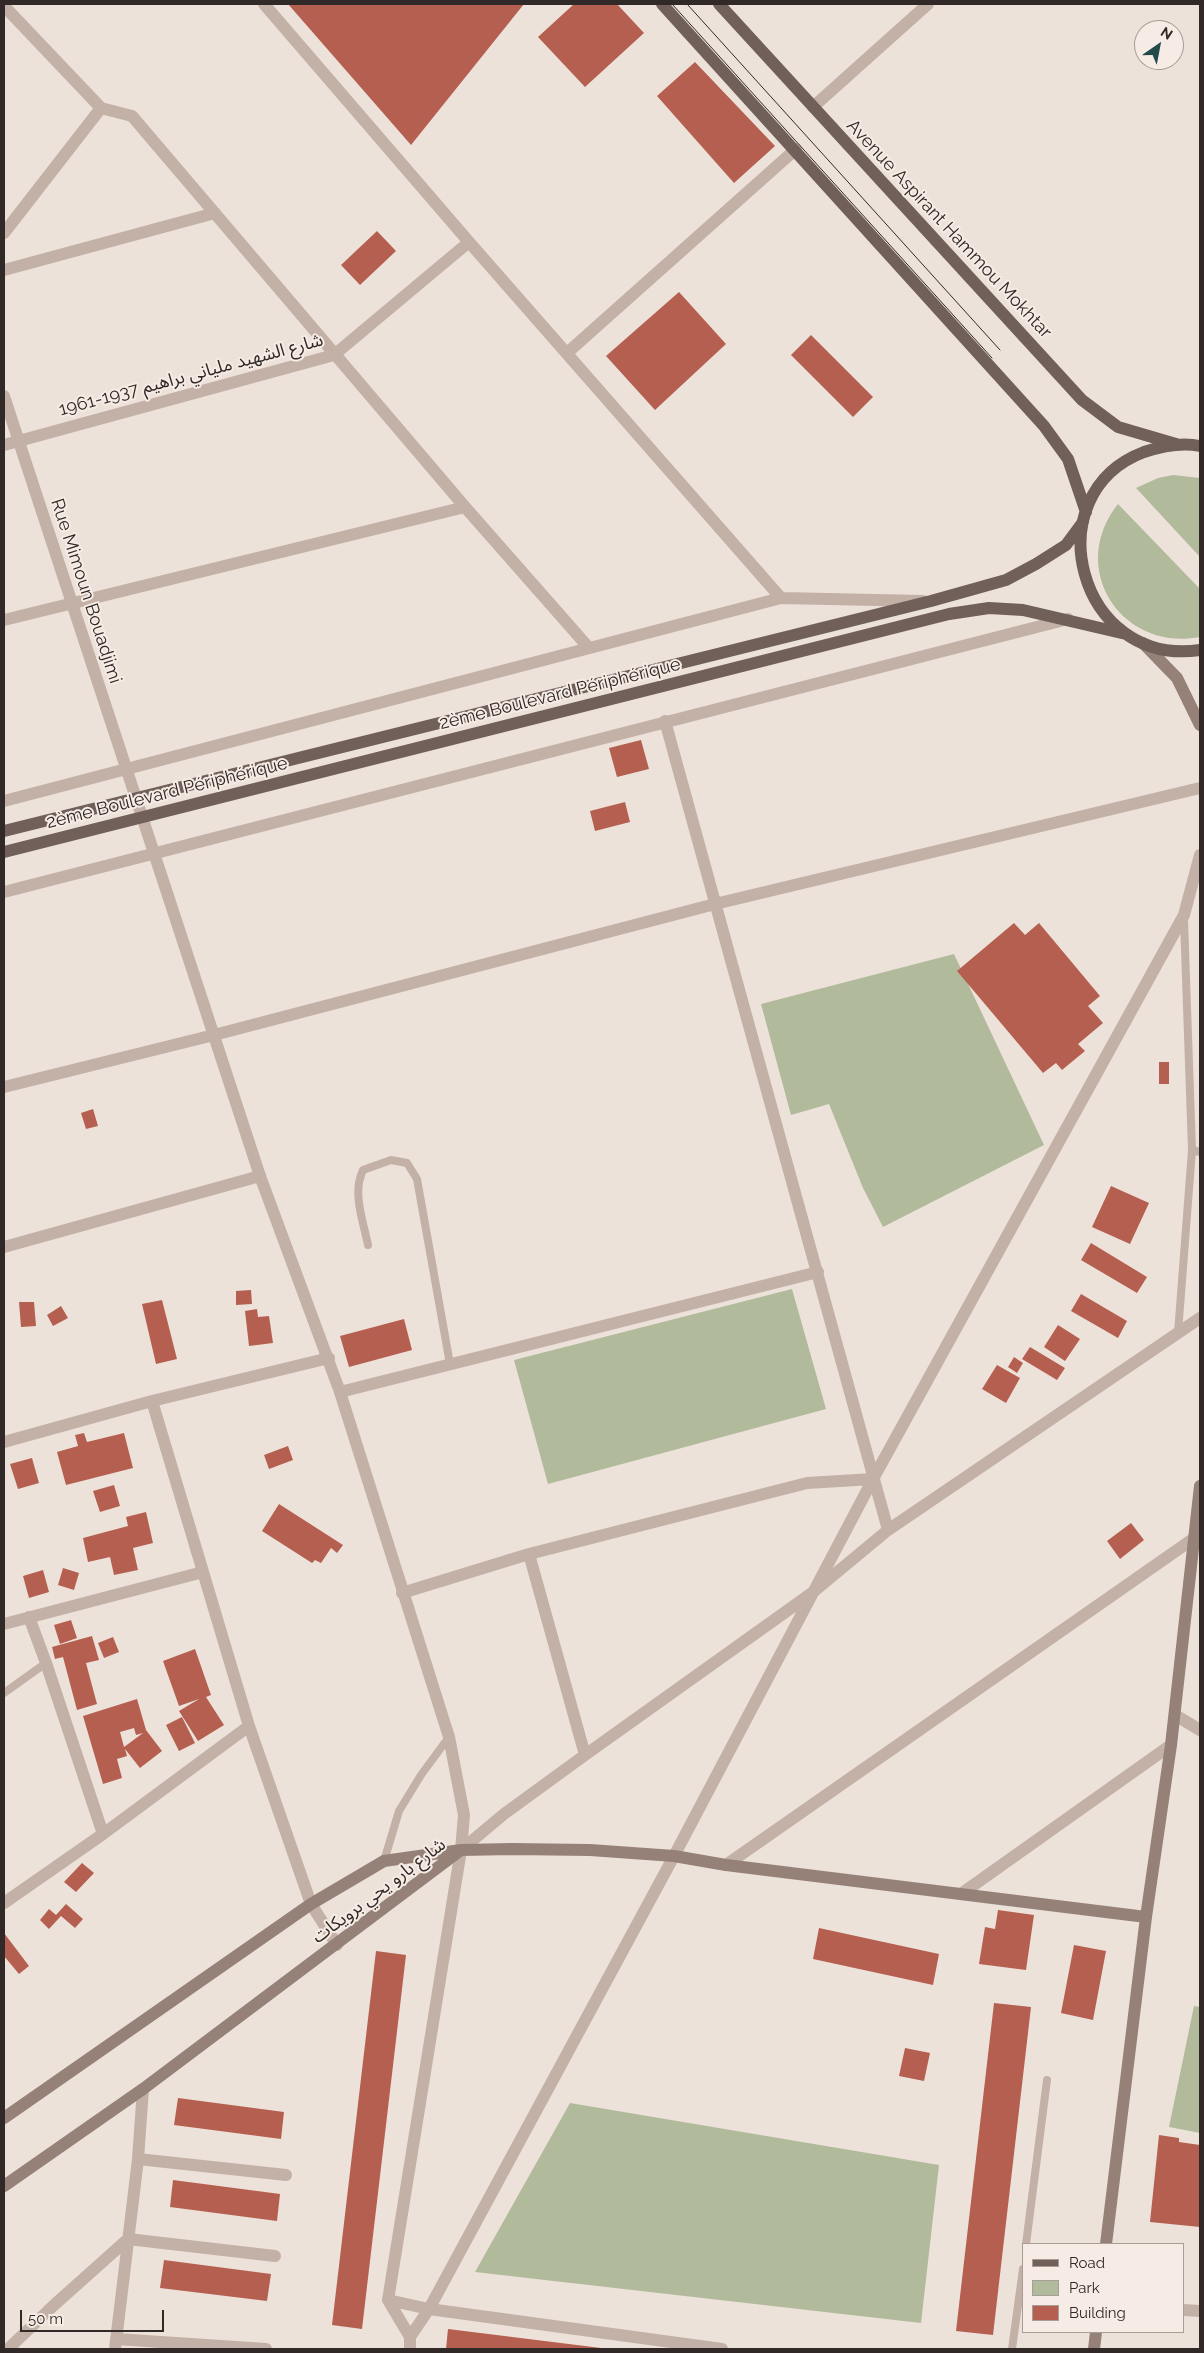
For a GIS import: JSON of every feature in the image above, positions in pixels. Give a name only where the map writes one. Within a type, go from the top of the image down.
[{"type":"main road","points":[[662,4],[796,149],[1044,426],[1068,459],[1085,517]]},
{"type":"main road","name":"Avenue Aspirant Hammou Mokhtar","points":[[719,4],[1082,400],[1118,427],[1176,444]]},
{"type":"main road","points":[[1198,444],[1176,444],[1156,448],[1138,455],[1121,465],[1106,478],[1095,494],[1085,517],[1080,554],[1087,585],[1103,613],[1126,634],[1143,643],[1180,651],[1200,650]]},
{"type":"main road","name":"2ème Boulevard Périphérique","points":[[4,831],[931,601],[1006,580],[1066,545],[1085,517]]},
{"type":"main road","name":"2ème Boulevard Périphérique","points":[[4,852],[949,614],[989,608],[1023,610],[1126,634]]},
{"type":"main road","points":[[1143,643],[1177,678],[1200,725]]},
{"type":"main road","points":[[1106,2243],[1146,1917],[1171,1745],[1200,1486]]},
{"type":"main road","points":[[462,1850],[590,1850],[674,1856],[726,1865],[1146,1917]]},
{"type":"main road","name":"شارع بارو يحي برويكات","points":[[4,2118],[311,1904],[384,1861],[462,1850]]},
{"type":"main road","name":"شارع بارو يحي برويكات","points":[[4,2186],[143,2089],[462,1850]]},
{"type":"main road","points":[[1094,2349],[1096,2333]]},
{"type":"street","points":[[264,4],[469,242],[781,598]]},
{"type":"street","points":[[813,108],[928,4]]},
{"type":"street","points":[[4,6],[101,108],[132,116],[334,355],[589,648]]},
{"type":"street","points":[[4,233],[101,108]]},
{"type":"street","points":[[567,353],[796,149]]},
{"type":"street","points":[[4,270],[215,213]]},
{"type":"street","name":"شارع الشهيد ملياني براهيم 1937-1961","points":[[4,444],[334,355],[469,242]]},
{"type":"street","name":"Rue Mimoun Bouadjimi","points":[[4,396],[260,1176],[329,1358],[449,1737],[464,1815],[462,1850],[388,2300]]},
{"type":"street","points":[[4,620],[465,507]]},
{"type":"street","points":[[4,801],[781,598],[931,601]]},
{"type":"street","points":[[4,892],[1068,619]]},
{"type":"street","points":[[665,721],[888,1530]]},
{"type":"street","points":[[4,1087],[214,1035],[715,904],[1200,788]]},
{"type":"street","points":[[410,2343],[674,1856],[873,1479],[1184,915],[1200,855]]},
{"type":"street","points":[[4,1247],[260,1176]]},
{"type":"street","points":[[340,1392],[818,1272]]},
{"type":"street","points":[[462,1850],[504,1814],[812,1593],[888,1530],[1200,1318]]},
{"type":"street","points":[[4,1442],[152,1401],[329,1358]]},
{"type":"street","points":[[152,1401],[249,1726],[311,1904],[337,1945]]},
{"type":"street","points":[[402,1593],[529,1554],[807,1483],[873,1479]]},
{"type":"street","points":[[726,1865],[1193,1539]]},
{"type":"street","points":[[529,1554],[585,1755]]},
{"type":"street","points":[[4,1624],[202,1572]]},
{"type":"street","points":[[29,1617],[103,1834]]},
{"type":"street","points":[[1174,1715],[1200,1730]]},
{"type":"street","points":[[4,1903],[103,1834],[249,1726]]},
{"type":"street","points":[[961,1894],[1171,1745]]},
{"type":"street","points":[[143,2089],[138,2159],[116,2344],[266,2349]]},
{"type":"street","points":[[138,2159],[286,2175]]},
{"type":"street","points":[[8,2349],[53,2306],[128,2240],[276,2256]]},
{"type":"street","points":[[388,2300],[429,2309],[722,2349]]},
{"type":"street","points":[[388,2300],[410,2343]]},
{"type":"street","points":[[1184,2310],[1200,2312]]},
{"type":"lane","points":[[1178,1332],[1192,1150],[1184,915]]},
{"type":"lane","points":[[1192,1150],[1200,1152]]},
{"type":"lane","points":[[368,1245],[358,1194],[360,1176],[363,1170],[390,1160],[407,1163],[417,1180],[450,1364]]},
{"type":"lane","points":[[4,1693],[46,1663]]},
{"type":"lane","points":[[384,1861],[399,1811],[421,1775],[449,1737]]},
{"type":"lane","points":[[1026,2243],[1047,2080]]},
{"type":"lane","points":[[1012,2349],[1022,2276]]},
{"type":"green space","points":[[1173,475],[1200,478],[1200,557],[1136,488],[1158,478]]},
{"type":"green space","points":[[1118,504],[1200,589],[1200,637],[1172,638],[1147,632],[1126,618],[1110,600],[1101,578],[1098,554],[1104,529]]},
{"type":"green space","points":[[954,954],[1044,1145],[883,1227],[863,1188],[829,1104],[791,1115],[761,1004]]},
{"type":"green space","points":[[792,1289],[826,1409],[548,1484],[514,1360]]},
{"type":"green space","points":[[1194,2006],[1200,2007],[1200,2133],[1169,2127]]},
{"type":"green space","points":[[570,2103],[939,2165],[921,2323],[475,2272]]},
{"type":"building","points":[[288,4],[524,4],[411,145]]},
{"type":"building","points":[[574,4],[617,4],[644,33],[585,87],[538,37]]},
{"type":"building","points":[[695,62],[775,146],[734,183],[657,96]]},
{"type":"building","points":[[377,231],[396,251],[360,285],[341,265]]},
{"type":"building","points":[[679,292],[726,344],[655,410],[606,356]]},
{"type":"building","points":[[811,335],[873,397],[853,417],[791,355]]},
{"type":"building","points":[[641,740],[649,769],[617,777],[609,748]]},
{"type":"building","points":[[625,802],[630,822],[595,831],[590,811]]},
{"type":"building","points":[[1014,923],[1025,935],[1039,923],[1100,996],[1088,1006],[1103,1023],[1078,1044],[1085,1051],[1062,1070],[1056,1063],[1043,1073],[957,971]]},
{"type":"building","points":[[1159,1062],[1169,1062],[1169,1084],[1159,1084]]},
{"type":"building","points":[[93,1109],[98,1126],[86,1129],[81,1113]]},
{"type":"building","points":[[1111,1186],[1149,1203],[1130,1244],[1092,1227]]},
{"type":"building","points":[[1091,1243],[1147,1277],[1137,1293],[1081,1260]]},
{"type":"building","points":[[251,1290],[252,1304],[236,1305],[236,1291]]},
{"type":"building","points":[[1081,1294],[1127,1321],[1118,1338],[1071,1311]]},
{"type":"building","points":[[162,1300],[177,1359],[156,1364],[142,1304]]},
{"type":"building","points":[[19,1302],[34,1302],[36,1326],[21,1327]]},
{"type":"building","points":[[61,1306],[68,1318],[53,1326],[47,1315]]},
{"type":"building","points":[[257,1309],[258,1317],[269,1316],[273,1343],[249,1346],[245,1311]]},
{"type":"building","points":[[404,1319],[412,1350],[349,1367],[340,1336]]},
{"type":"building","points":[[1058,1325],[1080,1339],[1065,1361],[1044,1347]]},
{"type":"building","points":[[1030,1347],[1065,1368],[1057,1380],[1022,1359]]},
{"type":"building","points":[[1014,1357],[1023,1363],[1017,1373],[1008,1367]]},
{"type":"building","points":[[997,1365],[1020,1378],[1006,1403],[982,1389]]},
{"type":"building","points":[[84,1433],[87,1442],[124,1433],[133,1468],[66,1485],[57,1452],[78,1446],[75,1435]]},
{"type":"building","points":[[288,1446],[293,1460],[269,1469],[264,1455]]},
{"type":"building","points":[[32,1458],[39,1483],[18,1489],[10,1464]]},
{"type":"building","points":[[114,1485],[120,1506],[100,1512],[93,1491]]},
{"type":"building","points":[[279,1504],[343,1545],[337,1553],[331,1548],[321,1563],[315,1560],[312,1563],[262,1531]]},
{"type":"building","points":[[146,1512],[153,1543],[133,1548],[138,1570],[114,1575],[110,1557],[88,1562],[83,1538],[128,1526],[126,1517]]},
{"type":"building","points":[[1131,1523],[1144,1540],[1120,1559],[1107,1541]]},
{"type":"building","points":[[63,1568],[79,1573],[74,1590],[58,1585]]},
{"type":"building","points":[[43,1570],[49,1592],[29,1598],[23,1576]]},
{"type":"building","points":[[71,1620],[77,1638],[60,1644],[54,1625]]},
{"type":"building","points":[[92,1636],[99,1660],[86,1663],[97,1704],[77,1710],[63,1657],[55,1659],[52,1647]]},
{"type":"building","points":[[113,1637],[119,1652],[104,1658],[98,1643]]},
{"type":"building","points":[[195,1649],[211,1695],[206,1697],[224,1725],[198,1741],[179,1711],[199,1699],[179,1706],[163,1661]]},
{"type":"building","points":[[137,1699],[146,1730],[162,1751],[140,1768],[125,1749],[127,1756],[117,1759],[122,1778],[103,1784],[83,1716]],"holes":[[[134,1728],[136,1735],[143,1733],[124,1747],[120,1732]]]},
{"type":"building","points":[[182,1717],[195,1743],[179,1751],[166,1725]]},
{"type":"building","points":[[82,1863],[94,1873],[76,1892],[64,1882]]},
{"type":"building","points":[[66,1904],[83,1919],[75,1928],[61,1916],[49,1929],[40,1920],[49,1909],[56,1915]]},
{"type":"building","points":[[998,1910],[1034,1915],[1026,1970],[979,1964],[985,1927],[995,1929]]},
{"type":"building","points":[[819,1928],[939,1954],[933,1985],[813,1959]]},
{"type":"building","points":[[4,1933],[29,1966],[19,1974],[4,1956]]},
{"type":"building","points":[[1074,1945],[1106,1951],[1093,2020],[1061,2013]]},
{"type":"building","points":[[376,1951],[406,1955],[362,2329],[332,2325]]},
{"type":"building","points":[[994,2003],[1031,2007],[993,2335],[956,2331]]},
{"type":"building","points":[[905,2048],[930,2053],[924,2081],[899,2076]]},
{"type":"building","points":[[178,2098],[284,2112],[281,2139],[174,2125]]},
{"type":"building","points":[[1159,2135],[1179,2138],[1179,2142],[1200,2145],[1200,2227],[1150,2222]]},
{"type":"building","points":[[173,2180],[280,2194],[277,2221],[170,2207]]},
{"type":"building","points":[[164,2260],[271,2274],[267,2301],[160,2288]]},
{"type":"building","points":[[448,2329],[601,2348],[601,2349],[446,2349]]},
{"type":"tram line","points":[[672,4],[992,358]]},
{"type":"tram line","points":[[687,4],[1000,350]]}]
